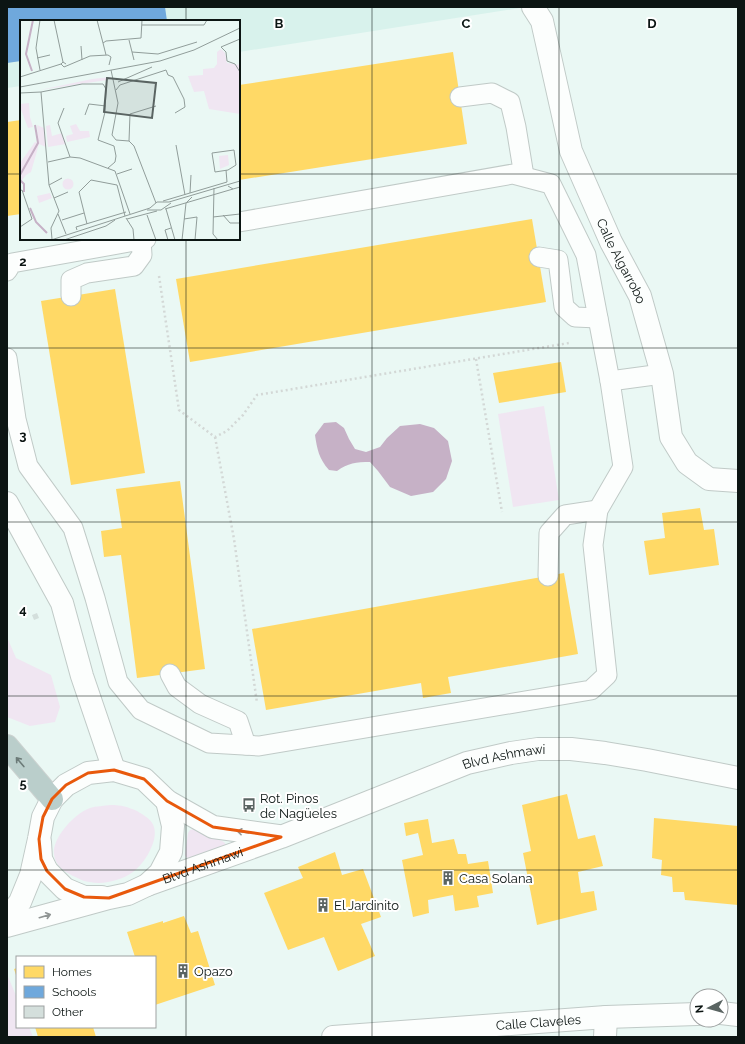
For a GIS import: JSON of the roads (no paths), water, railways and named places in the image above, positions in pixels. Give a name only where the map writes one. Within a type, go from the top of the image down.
[{"type":"highway","points":[[7,746],[52,799]]},
{"type":"street","name":"Calle Algarrobo","points":[[533,7],[542,21],[571,151],[611,242],[640,296],[662,374],[671,438],[687,463],[709,479],[738,481]]},
{"type":"street","points":[[7,503],[62,603],[82,676],[114,770]]},
{"type":"street","name":"Blvd Ashmawi","points":[[147,885],[281,837],[467,763],[511,753],[538,749],[571,749],[647,760],[738,778]]},
{"type":"street","points":[[7,918],[20,902],[31,875],[40,839],[43,817],[52,799],[66,785],[88,773],[114,770],[144,779],[167,801],[173,826],[171,852],[160,873],[147,885],[128,894],[7,926]]},
{"type":"street","name":"Blvd Ashmawi","points":[[167,801],[212,827],[281,837]]},
{"type":"street","points":[[40,839],[42,859],[47,871],[65,889],[84,897],[109,898]]},
{"type":"street","name":"Calle Claveles","points":[[333,1037],[606,1027],[689,1015]]},
{"type":"lane","points":[[460,97],[492,93],[510,102],[516,127],[524,176]]},
{"type":"lane","points":[[7,358],[16,419],[28,466],[73,528],[95,598],[118,682],[141,710],[209,743],[253,745],[591,690],[607,675],[592,545],[598,510],[623,467],[610,382],[586,255],[551,184],[513,174],[240,222]]},
{"type":"lane","points":[[7,271],[12,263],[138,240]]},
{"type":"lane","points":[[71,296],[71,280],[87,273],[134,266],[142,255],[143,240]]},
{"type":"lane","points":[[538,257],[558,260],[564,307],[575,317],[598,318]]},
{"type":"lane","points":[[610,382],[662,374]]},
{"type":"lane","points":[[548,576],[549,533],[565,515],[598,510]]},
{"type":"lane","points":[[170,674],[177,687],[200,704],[238,722],[253,745]]},
{"type":"place","name":"Rot. Pinos de Nagüeles","points":[[249,805]]},
{"type":"place","name":"Casa Solana","points":[[448,878]]},
{"type":"place","name":"El Jardinito","points":[[323,905]]},
{"type":"place","name":"Opazo","points":[[183,971]]}]
